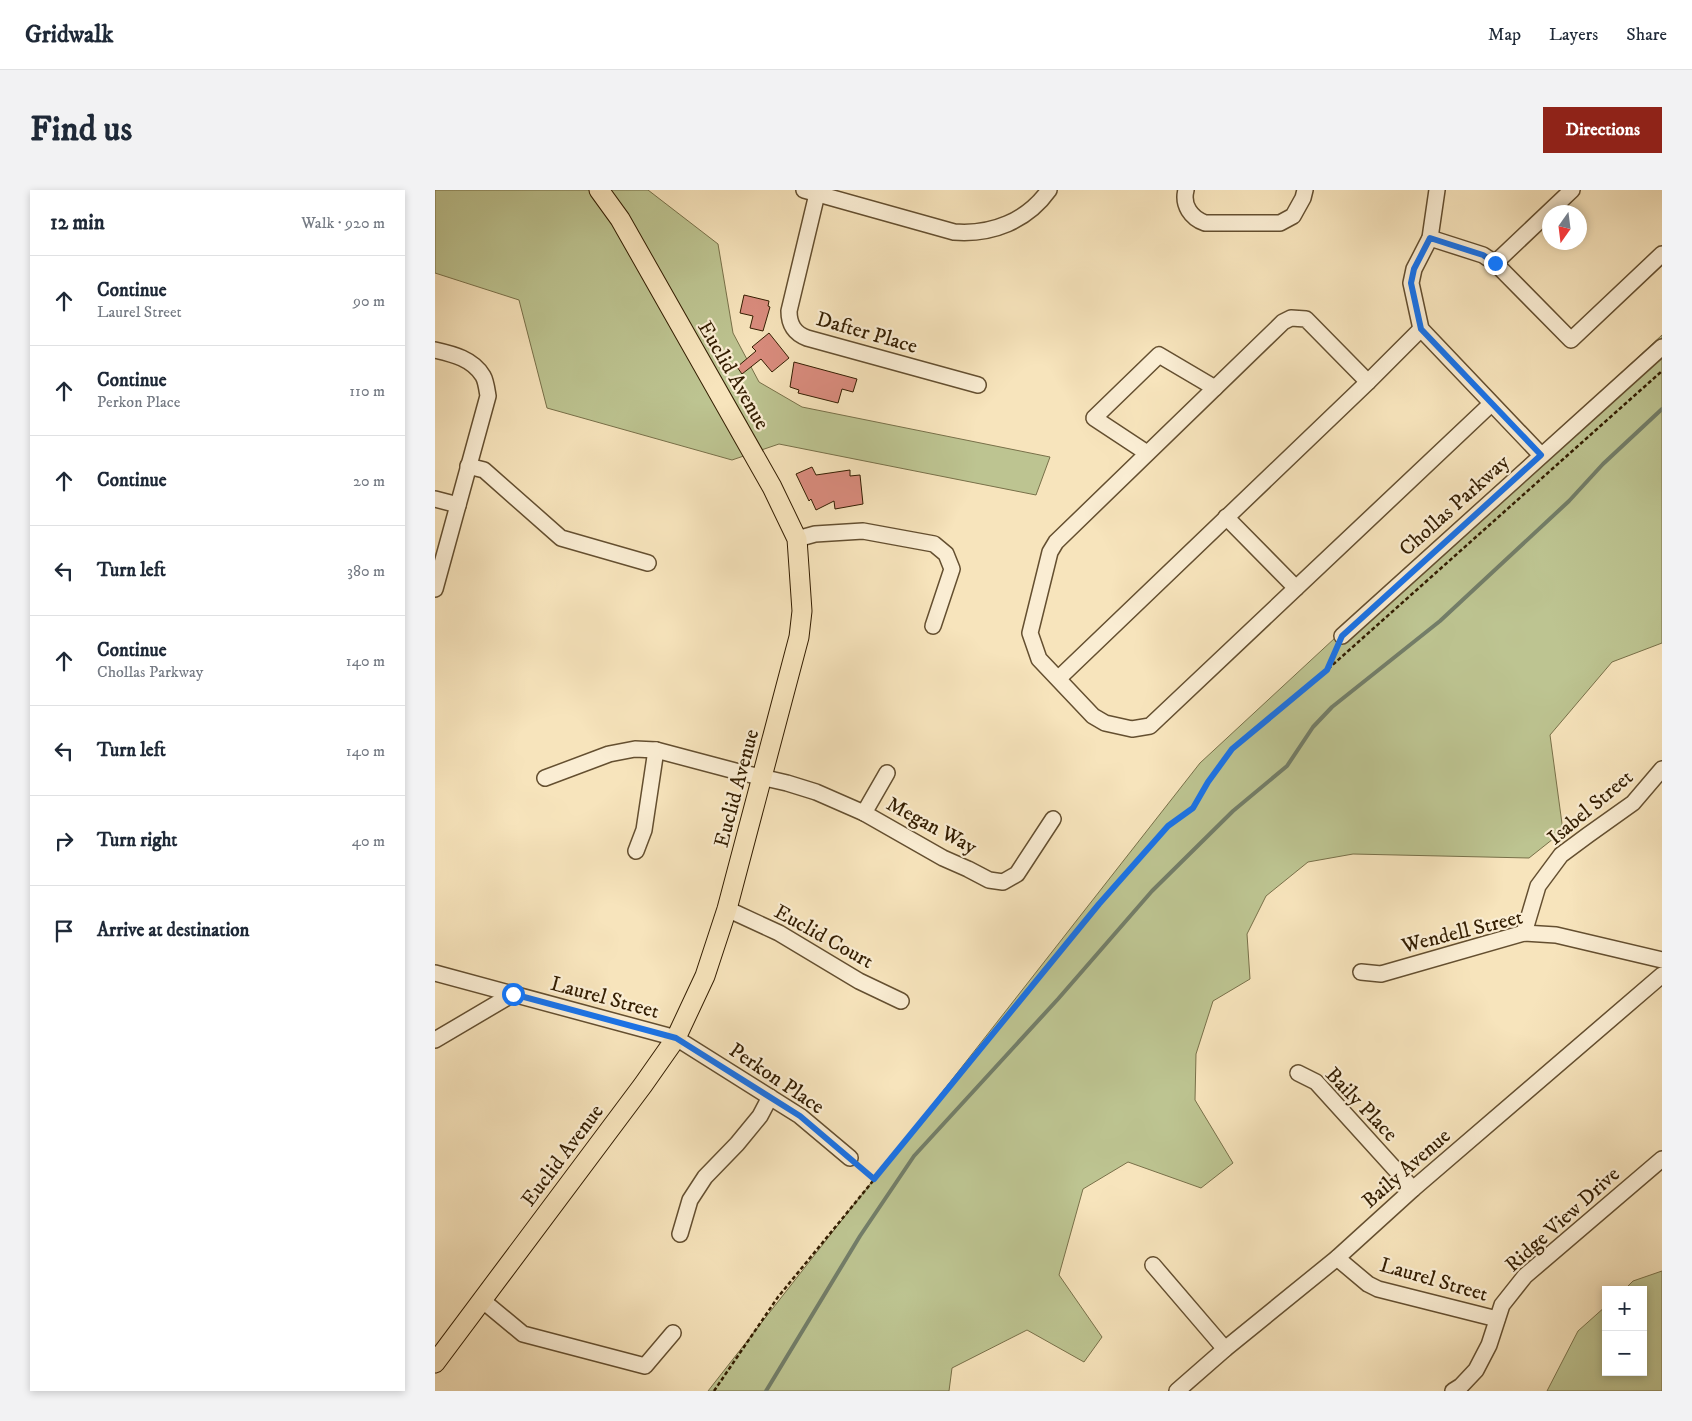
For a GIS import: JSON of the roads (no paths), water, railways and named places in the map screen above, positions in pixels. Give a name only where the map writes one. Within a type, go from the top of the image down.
[{"type":"main road","name":"Euclid Avenue","points":[[435,1363],[676,1038],[705,976],[727,909],[799,637],[802,611],[797,539],[772,486],[738,430],[620,219],[599,190]]},
{"type":"street","points":[[810,192],[946,230],[967,233],[991,230],[1014,221],[1035,206],[1049,190]]},
{"type":"street","points":[[1186,190],[1185,204],[1196,220],[1205,223],[1280,223],[1293,216],[1303,198],[1305,190]]},
{"type":"street","points":[[1437,190],[1430,238],[1414,269],[1411,283],[1421,329],[1541,455]]},
{"type":"street","points":[[1495,263],[1572,190]]},
{"type":"street","name":"Dafter Place","points":[[810,192],[789,311],[793,329],[807,338],[978,385]]},
{"type":"street","points":[[1430,238],[1483,255],[1495,263],[1571,340],[1662,254]]},
{"type":"street","points":[[1368,382],[1306,318],[1291,318],[1283,322],[1056,542],[1051,552],[1030,633],[1039,659],[1093,716],[1105,723],[1132,729],[1150,726],[1491,404]]},
{"type":"street","points":[[1059,678],[1421,329]]},
{"type":"street","name":"Chollas Parkway","points":[[1342,636],[1662,346]]},
{"type":"street","points":[[435,350],[459,356],[471,363],[484,377],[488,396],[467,466],[435,589]]},
{"type":"street","points":[[1147,453],[1094,418],[1159,355],[1215,388]]},
{"type":"street","points":[[467,466],[484,470],[561,538],[648,563]]},
{"type":"street","points":[[435,499],[458,506]]},
{"type":"street","points":[[1226,517],[1296,588]]},
{"type":"street","points":[[797,539],[815,534],[863,530],[934,544],[946,554],[952,569],[933,626]]},
{"type":"street","name":"Megan Way","points":[[545,778],[609,754],[635,749],[656,750],[817,792],[864,812],[943,858],[989,880],[1003,882],[1017,874],[1053,819]]},
{"type":"street","points":[[636,852],[644,830],[656,750]]},
{"type":"street","name":"Isabel Street","points":[[1524,933],[1538,886],[1561,855],[1633,802],[1662,769]]},
{"type":"street","points":[[864,812],[887,774]]},
{"type":"street","name":"Euclid Court","points":[[727,909],[779,933],[859,981],[901,1001]]},
{"type":"street","name":"Wendell Street","points":[[1361,972],[1381,974],[1524,933],[1556,935],[1662,960]]},
{"type":"street","name":"Laurel Street","points":[[435,973],[676,1038]]},
{"type":"street","name":"Baily Avenue","points":[[1177,1391],[1225,1349],[1337,1258],[1413,1189],[1662,975]]},
{"type":"street","points":[[435,1040],[513,994]]},
{"type":"street","name":"Perkon Place","points":[[676,1038],[800,1116],[850,1158]]},
{"type":"street","name":"Baily Place","points":[[1298,1073],[1316,1082],[1413,1189]]},
{"type":"street","points":[[680,1234],[690,1200],[705,1177],[737,1144],[760,1116],[770,1097]]},
{"type":"street","name":"Ridge View Drive","points":[[1453,1391],[1461,1386],[1476,1370],[1489,1345],[1502,1305],[1525,1276],[1662,1159]]},
{"type":"street","name":"Laurel Street","points":[[1337,1258],[1368,1284],[1378,1289],[1497,1319]]},
{"type":"street","points":[[1153,1265],[1225,1349]]},
{"type":"street","points":[[482,1300],[523,1334],[645,1366],[673,1333]]},
{"type":"waterway","points":[[766,1391],[860,1236],[914,1156],[1058,999],[1152,891],[1233,811],[1287,766],[1313,727],[1332,707],[1440,621],[1569,501],[1603,464],[1662,409]]}]
